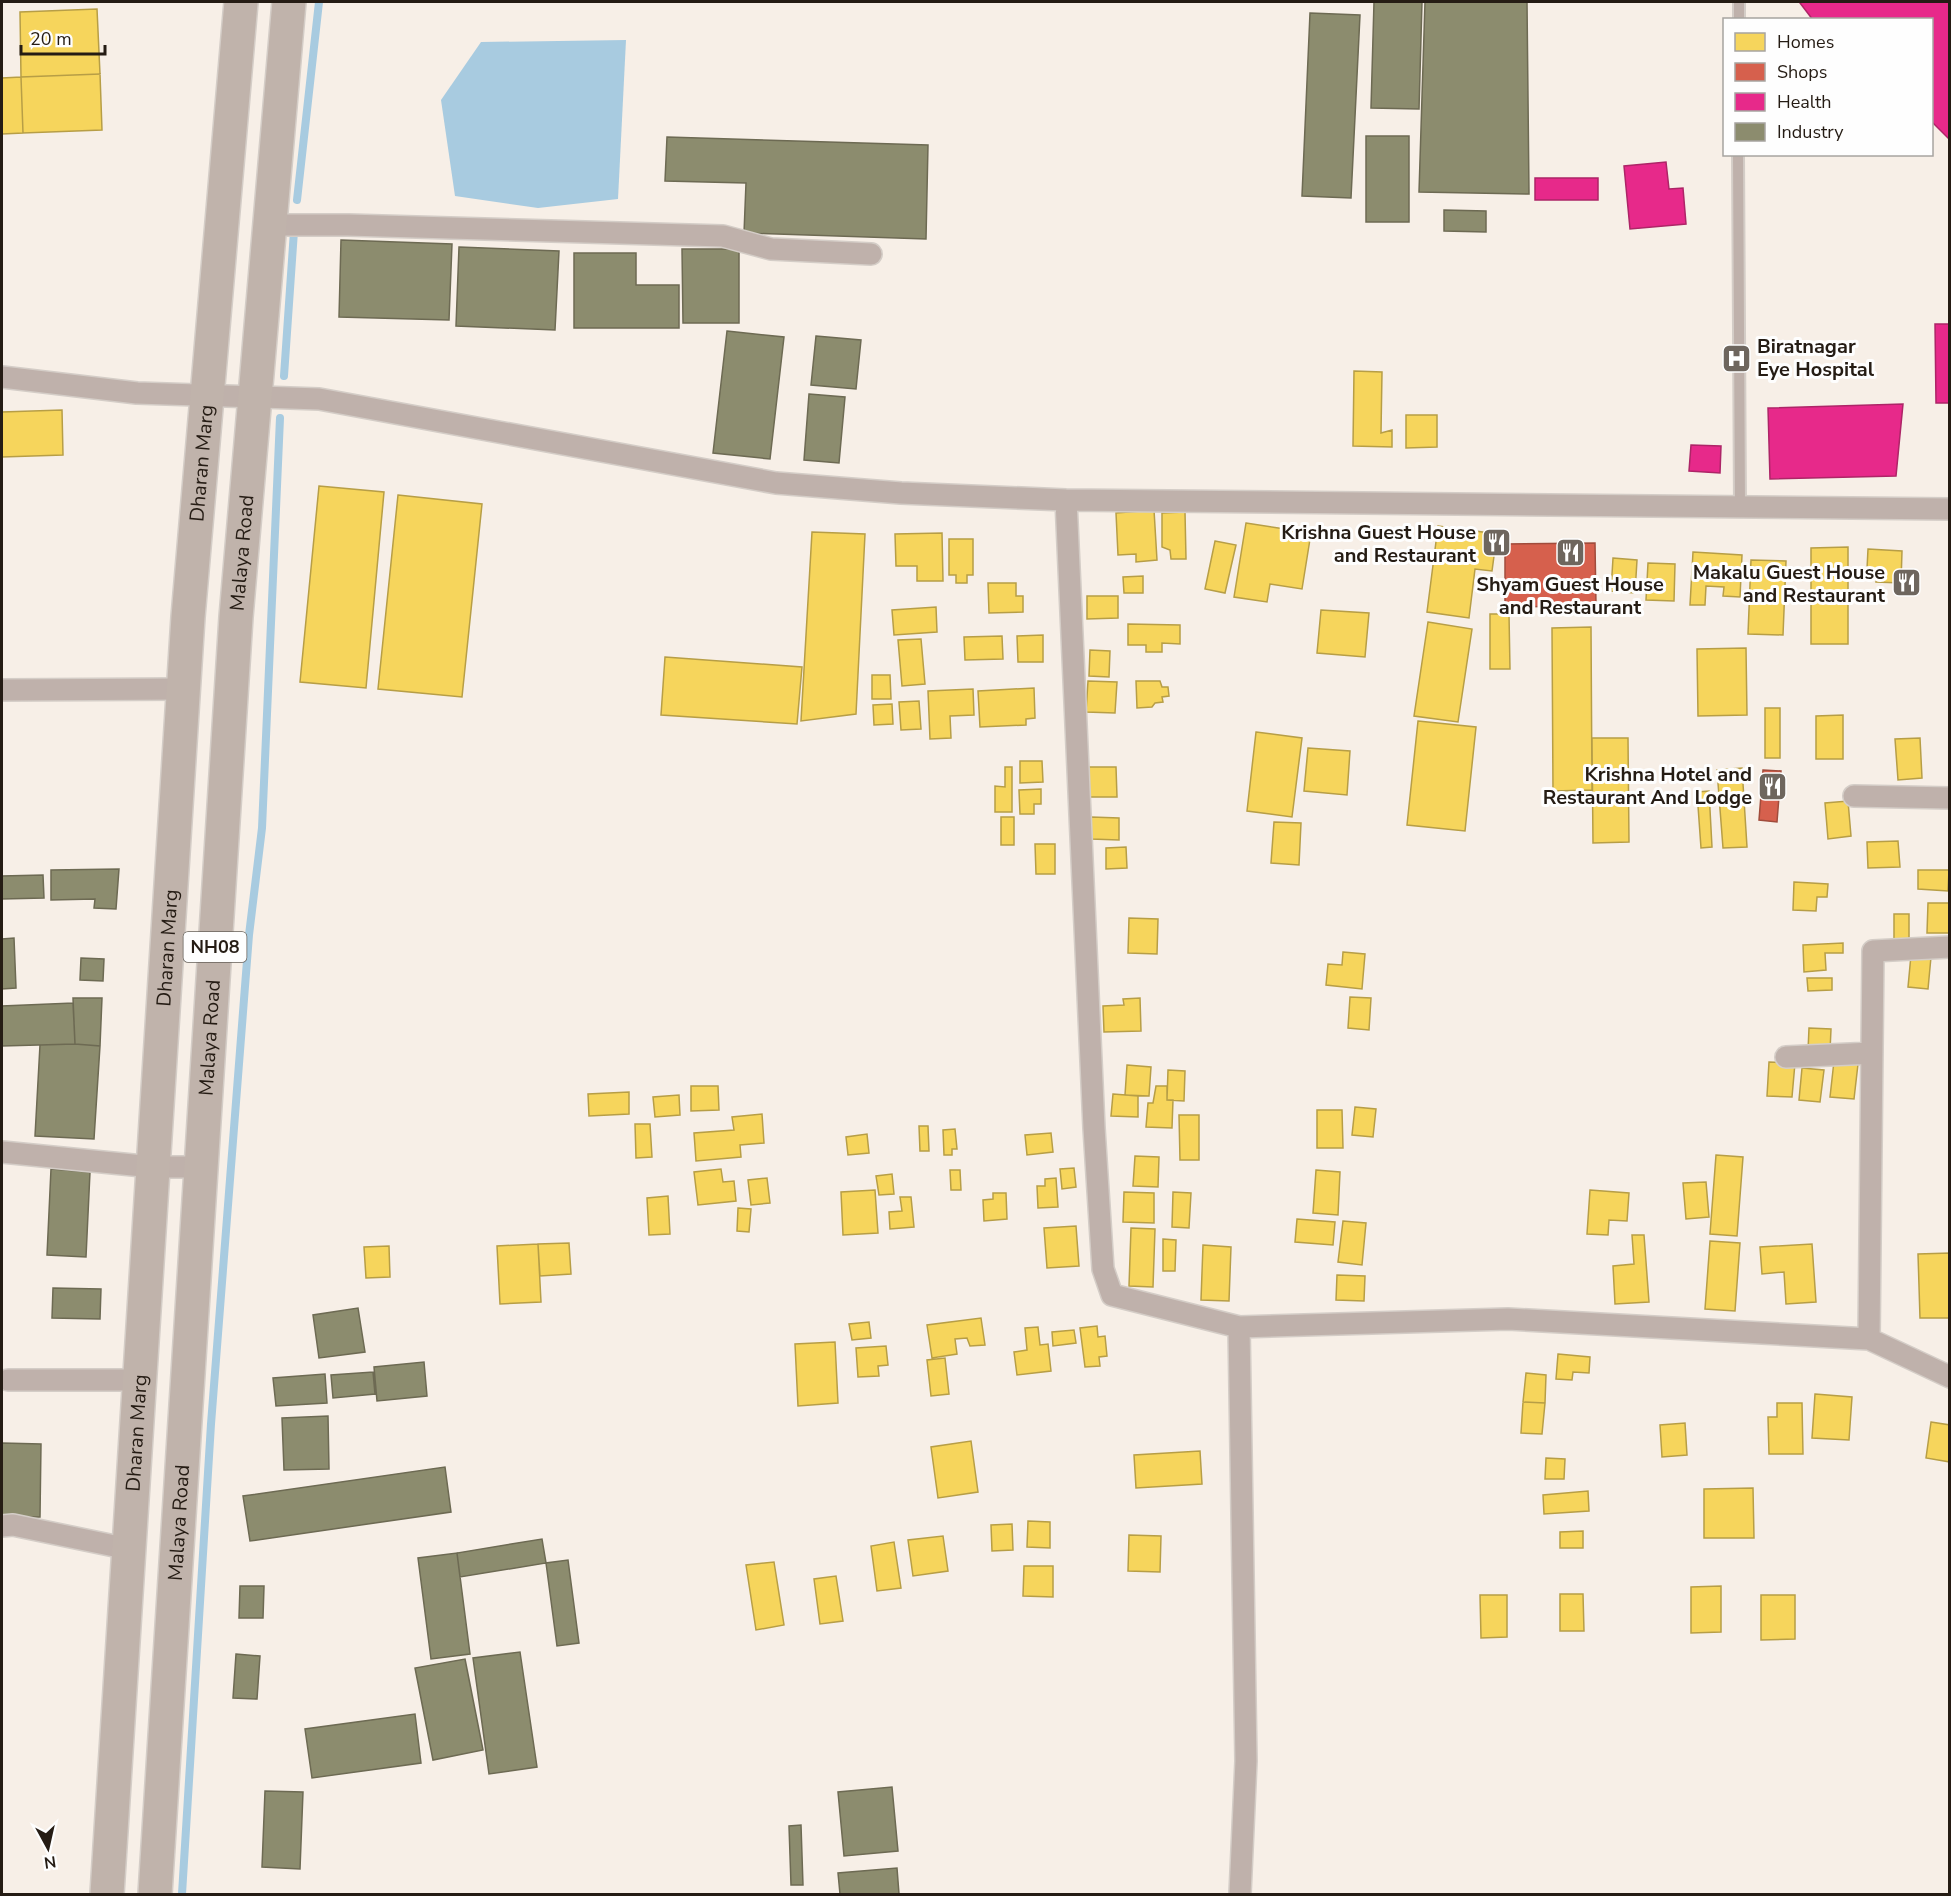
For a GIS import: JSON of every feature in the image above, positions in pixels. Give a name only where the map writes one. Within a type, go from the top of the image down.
[{"type":"main road","name":"Dharan Marg","points":[[107,1894],[184,689],[241,2]]},
{"type":"main road","name":"Malaya Road","points":[[155,1894],[236,616],[289,2]]},
{"type":"street","points":[[270,225],[348,225],[723,236],[771,249],[872,254]]},
{"type":"street","points":[[2,377],[137,393],[319,399],[776,483],[900,493],[1066,500],[1950,509]]},
{"type":"street","points":[[1066,500],[1093,1116],[1103,1269],[1112,1295],[1239,1327],[1508,1319],[1869,1339],[1950,1377]]},
{"type":"street","points":[[2,690],[184,689]]},
{"type":"street","points":[[1854,796],[1950,798]]},
{"type":"street","points":[[1869,1339],[1873,951],[1950,946]]},
{"type":"street","points":[[1786,1057],[1872,1053]]},
{"type":"street","points":[[2,1152],[153,1167],[201,1167]]},
{"type":"street","points":[[1239,1327],[1246,1761],[1240,1894]]},
{"type":"street","points":[[8,1380],[140,1380]]},
{"type":"street","points":[[2,1526],[13,1525],[129,1549]]},
{"type":"lane","points":[[1739,2],[1739,18]]},
{"type":"lane","points":[[1738,156],[1740,507]]},
{"type":"water","points":[[626,40],[618,199],[538,208],[455,196],[441,100],[481,42]]},
{"type":"building: Homes","points":[[97,9],[100,74],[21,77],[20,12]]},
{"type":"building: Homes","points":[[100,74],[102,130],[23,133],[21,77]]},
{"type":"building: Homes","points":[[21,77],[23,133],[2,134],[2,78]]},
{"type":"building: Homes","points":[[1354,371],[1382,372],[1381,433],[1392,430],[1392,447],[1353,446]]},
{"type":"building: Homes","points":[[62,410],[63,455],[2,457],[2,412]]},
{"type":"building: Homes","points":[[1406,415],[1437,415],[1437,447],[1406,448]]},
{"type":"building: Homes","points":[[319,486],[384,492],[366,688],[300,682]]},
{"type":"building: Homes","points":[[398,495],[482,504],[462,697],[378,689]]},
{"type":"building: Homes","points":[[1154,510],[1157,560],[1136,562],[1136,554],[1118,555],[1116,513]]},
{"type":"building: Homes","points":[[1185,512],[1186,559],[1171,559],[1170,550],[1162,547],[1162,513]]},
{"type":"building: Homes","points":[[1246,523],[1311,533],[1302,589],[1270,584],[1267,602],[1234,597]]},
{"type":"building: Homes","points":[[1438,526],[1497,534],[1492,571],[1475,569],[1469,618],[1427,612]]},
{"type":"building: Homes","points":[[812,532],[865,534],[856,714],[801,721]]},
{"type":"building: Homes","points":[[942,533],[943,581],[917,581],[917,566],[896,566],[895,534]]},
{"type":"building: Homes","points":[[949,539],[973,539],[973,575],[967,575],[967,583],[956,583],[956,575],[949,575]]},
{"type":"building: Homes","points":[[1215,541],[1236,545],[1225,593],[1205,589]]},
{"type":"building: Homes","points":[[1848,547],[1848,644],[1811,644],[1811,548]]},
{"type":"building: Homes","points":[[1868,549],[1902,551],[1901,583],[1876,582],[1877,570],[1867,569]]},
{"type":"building: Homes","points":[[1693,552],[1742,555],[1740,597],[1723,596],[1724,587],[1706,586],[1705,605],[1690,605]]},
{"type":"building: Homes","points":[[1613,558],[1637,560],[1635,593],[1611,591]]},
{"type":"building: Homes","points":[[1751,560],[1786,561],[1783,635],[1748,634]]},
{"type":"building: Homes","points":[[1648,563],[1675,564],[1674,601],[1646,600]]},
{"type":"building: Homes","points":[[1143,576],[1143,593],[1124,593],[1123,577]]},
{"type":"building: Homes","points":[[988,583],[1016,583],[1016,596],[1023,596],[1023,612],[989,613]]},
{"type":"building: Homes","points":[[1087,596],[1118,596],[1118,618],[1087,619]]},
{"type":"building: Homes","points":[[936,607],[937,632],[894,635],[892,610]]},
{"type":"building: Homes","points":[[1321,610],[1369,613],[1365,657],[1317,653]]},
{"type":"building: Homes","points":[[1490,614],[1509,614],[1510,669],[1490,669]]},
{"type":"building: Homes","points":[[1428,622],[1472,629],[1458,722],[1414,716]]},
{"type":"building: Homes","points":[[1128,624],[1180,625],[1180,644],[1162,643],[1162,652],[1146,652],[1146,645],[1128,645]]},
{"type":"building: Homes","points":[[1591,627],[1592,790],[1553,791],[1552,628]]},
{"type":"building: Homes","points":[[1043,635],[1043,662],[1018,662],[1017,636]]},
{"type":"building: Homes","points":[[1002,636],[1003,659],[965,660],[964,637]]},
{"type":"building: Homes","points":[[921,639],[925,684],[902,686],[898,640]]},
{"type":"building: Homes","points":[[1746,648],[1747,715],[1698,716],[1697,649]]},
{"type":"building: Homes","points":[[1090,650],[1110,651],[1109,677],[1089,676]]},
{"type":"building: Homes","points":[[665,657],[802,667],[797,724],[661,715]]},
{"type":"building: Homes","points":[[872,675],[890,675],[891,699],[872,699]]},
{"type":"building: Homes","points":[[1088,681],[1117,682],[1115,713],[1086,712]]},
{"type":"building: Homes","points":[[1136,681],[1160,681],[1162,687],[1168,687],[1169,696],[1162,697],[1163,702],[1155,703],[1152,707],[1137,708]]},
{"type":"building: Homes","points":[[1034,688],[1035,718],[1026,719],[1026,725],[980,727],[978,691]]},
{"type":"building: Homes","points":[[973,689],[974,715],[950,716],[951,738],[930,739],[928,691]]},
{"type":"building: Homes","points":[[919,701],[921,729],[901,730],[899,702]]},
{"type":"building: Homes","points":[[892,704],[893,724],[874,725],[873,705]]},
{"type":"building: Homes","points":[[1765,708],[1780,708],[1780,758],[1765,758]]},
{"type":"building: Homes","points":[[1843,715],[1843,759],[1816,759],[1816,716]]},
{"type":"building: Homes","points":[[1418,721],[1476,727],[1465,831],[1407,825]]},
{"type":"building: Homes","points":[[1256,732],[1302,738],[1292,817],[1247,811]]},
{"type":"building: Homes","points":[[1592,738],[1628,738],[1629,842],[1593,843]]},
{"type":"building: Homes","points":[[1920,738],[1922,778],[1898,780],[1895,739]]},
{"type":"building: Homes","points":[[1308,748],[1350,751],[1347,795],[1304,791]]},
{"type":"building: Homes","points":[[1020,761],[1042,761],[1043,782],[1020,783]]},
{"type":"building: Homes","points":[[1005,767],[1012,767],[1012,812],[995,812],[995,786],[1005,787]]},
{"type":"building: Homes","points":[[1086,767],[1116,767],[1117,797],[1087,797]]},
{"type":"building: Homes","points":[[1742,768],[1747,847],[1723,848],[1717,770]]},
{"type":"building: Homes","points":[[1041,789],[1041,804],[1034,804],[1034,814],[1020,814],[1019,790]]},
{"type":"building: Homes","points":[[1709,791],[1712,847],[1701,848],[1697,792]]},
{"type":"building: Homes","points":[[1848,801],[1851,836],[1828,839],[1825,803]]},
{"type":"building: Homes","points":[[1001,817],[1014,817],[1014,845],[1001,845]]},
{"type":"building: Homes","points":[[1091,817],[1119,818],[1119,840],[1091,839]]},
{"type":"building: Homes","points":[[1274,822],[1301,823],[1299,865],[1271,863]]},
{"type":"building: Homes","points":[[1898,841],[1900,867],[1868,868],[1867,842]]},
{"type":"building: Homes","points":[[1035,844],[1055,844],[1055,874],[1036,874]]},
{"type":"building: Homes","points":[[1126,847],[1127,868],[1106,869],[1106,848]]},
{"type":"building: Homes","points":[[1918,870],[1949,870],[1948,891],[1918,889]]},
{"type":"building: Homes","points":[[1794,882],[1828,884],[1827,897],[1817,897],[1816,911],[1793,910]]},
{"type":"building: Homes","points":[[1928,903],[1950,903],[1950,933],[1927,933]]},
{"type":"building: Homes","points":[[1894,914],[1909,914],[1909,940],[1894,940]]},
{"type":"building: Homes","points":[[1129,918],[1158,919],[1157,954],[1128,953]]},
{"type":"building: Homes","points":[[1843,943],[1843,953],[1825,953],[1826,970],[1804,972],[1803,945]]},
{"type":"building: Homes","points":[[1343,952],[1365,954],[1362,989],[1326,985],[1328,964],[1342,965]]},
{"type":"building: Homes","points":[[1911,955],[1931,957],[1928,989],[1908,987]]},
{"type":"building: Homes","points":[[1807,978],[1832,978],[1832,990],[1808,991]]},
{"type":"building: Homes","points":[[1350,997],[1371,998],[1369,1030],[1348,1028]]},
{"type":"building: Homes","points":[[1140,998],[1141,1031],[1104,1032],[1103,1006],[1124,1005],[1123,999]]},
{"type":"building: Homes","points":[[1809,1028],[1831,1029],[1830,1051],[1808,1051]]},
{"type":"building: Homes","points":[[1834,1061],[1858,1064],[1854,1099],[1830,1097]]},
{"type":"building: Homes","points":[[1769,1062],[1795,1063],[1792,1097],[1767,1096]]},
{"type":"building: Homes","points":[[1127,1065],[1151,1067],[1149,1096],[1125,1095]]},
{"type":"building: Homes","points":[[1802,1068],[1824,1070],[1820,1102],[1799,1100]]},
{"type":"building: Homes","points":[[1168,1070],[1185,1071],[1184,1101],[1167,1100]]},
{"type":"building: Homes","points":[[691,1086],[718,1086],[719,1110],[691,1111]]},
{"type":"building: Homes","points":[[1156,1086],[1167,1086],[1167,1100],[1173,1100],[1172,1128],[1146,1127],[1148,1103],[1153,1103]]},
{"type":"building: Homes","points":[[629,1092],[629,1114],[589,1116],[588,1094]]},
{"type":"building: Homes","points":[[1113,1094],[1138,1096],[1138,1117],[1111,1116]]},
{"type":"building: Homes","points":[[679,1095],[680,1115],[655,1117],[653,1097]]},
{"type":"building: Homes","points":[[1355,1107],[1376,1109],[1373,1137],[1352,1135]]},
{"type":"building: Homes","points":[[1317,1110],[1342,1110],[1343,1148],[1317,1148]]},
{"type":"building: Homes","points":[[762,1114],[764,1143],[740,1145],[741,1157],[696,1161],[694,1133],[734,1130],[732,1117]]},
{"type":"building: Homes","points":[[1179,1115],[1199,1115],[1199,1160],[1180,1160]]},
{"type":"building: Homes","points":[[635,1124],[650,1124],[652,1157],[636,1158]]},
{"type":"building: Homes","points":[[919,1126],[928,1126],[929,1151],[920,1151]]},
{"type":"building: Homes","points":[[955,1129],[957,1149],[952,1149],[952,1155],[944,1155],[943,1130]]},
{"type":"building: Homes","points":[[1051,1133],[1053,1152],[1027,1155],[1025,1135]]},
{"type":"building: Homes","points":[[867,1134],[869,1153],[848,1155],[846,1137]]},
{"type":"building: Homes","points":[[1716,1155],[1743,1157],[1737,1236],[1710,1234]]},
{"type":"building: Homes","points":[[1135,1156],[1159,1157],[1158,1187],[1133,1186]]},
{"type":"building: Homes","points":[[1074,1168],[1076,1187],[1062,1189],[1060,1169]]},
{"type":"building: Homes","points":[[721,1169],[723,1182],[734,1181],[736,1201],[698,1205],[694,1172]]},
{"type":"building: Homes","points":[[950,1170],[960,1170],[961,1190],[951,1190]]},
{"type":"building: Homes","points":[[1316,1170],[1340,1172],[1338,1215],[1313,1213]]},
{"type":"building: Homes","points":[[892,1174],[894,1194],[879,1195],[876,1176]]},
{"type":"building: Homes","points":[[767,1178],[770,1203],[751,1205],[748,1180]]},
{"type":"building: Homes","points":[[1056,1178],[1058,1207],[1038,1208],[1037,1186],[1045,1186],[1045,1179]]},
{"type":"building: Homes","points":[[1706,1182],[1709,1217],[1686,1219],[1683,1183]]},
{"type":"building: Homes","points":[[875,1190],[878,1233],[843,1235],[841,1192]]},
{"type":"building: Homes","points":[[1590,1190],[1629,1193],[1627,1221],[1609,1220],[1608,1235],[1587,1234]]},
{"type":"building: Homes","points":[[1124,1192],[1154,1193],[1154,1223],[1123,1222]]},
{"type":"building: Homes","points":[[1173,1192],[1191,1193],[1189,1228],[1172,1227]]},
{"type":"building: Homes","points":[[993,1193],[1006,1193],[1007,1219],[984,1221],[983,1200],[993,1199]]},
{"type":"building: Homes","points":[[668,1196],[670,1234],[649,1235],[647,1198]]},
{"type":"building: Homes","points":[[900,1197],[911,1197],[914,1227],[890,1229],[889,1212],[902,1211]]},
{"type":"building: Homes","points":[[738,1208],[751,1209],[749,1232],[737,1231]]},
{"type":"building: Homes","points":[[1297,1219],[1335,1222],[1333,1245],[1295,1242]]},
{"type":"building: Homes","points":[[1343,1221],[1366,1223],[1362,1265],[1338,1262]]},
{"type":"building: Homes","points":[[1076,1226],[1079,1266],[1047,1268],[1044,1228]]},
{"type":"building: Homes","points":[[1131,1228],[1155,1229],[1153,1287],[1129,1286]]},
{"type":"building: Homes","points":[[1632,1235],[1644,1235],[1649,1302],[1615,1304],[1613,1266],[1634,1264]]},
{"type":"building: Homes","points":[[1163,1239],[1176,1240],[1175,1271],[1163,1271]]},
{"type":"building: Homes","points":[[1710,1241],[1740,1243],[1735,1311],[1705,1309]]},
{"type":"building: Homes","points":[[569,1243],[571,1274],[540,1276],[538,1244]]},
{"type":"building: Homes","points":[[538,1244],[541,1302],[500,1304],[497,1246]]},
{"type":"building: Homes","points":[[1812,1244],[1816,1302],[1786,1304],[1784,1272],[1762,1274],[1760,1247]]},
{"type":"building: Homes","points":[[1203,1245],[1231,1247],[1229,1301],[1201,1300]]},
{"type":"building: Homes","points":[[389,1246],[390,1277],[366,1278],[364,1247]]},
{"type":"building: Homes","points":[[1950,1253],[1950,1318],[1920,1318],[1918,1254]]},
{"type":"building: Homes","points":[[1337,1275],[1365,1276],[1364,1301],[1336,1300]]},
{"type":"building: Homes","points":[[981,1318],[985,1345],[970,1346],[967,1338],[955,1339],[957,1354],[932,1358],[927,1325]]},
{"type":"building: Homes","points":[[869,1322],[871,1338],[852,1340],[849,1324]]},
{"type":"building: Homes","points":[[1097,1326],[1098,1337],[1105,1336],[1107,1356],[1099,1357],[1100,1366],[1085,1367],[1080,1328]]},
{"type":"building: Homes","points":[[1038,1327],[1040,1345],[1048,1344],[1051,1371],[1017,1375],[1014,1352],[1027,1350],[1025,1328]]},
{"type":"building: Homes","points":[[1074,1330],[1076,1343],[1053,1346],[1052,1332]]},
{"type":"building: Homes","points":[[835,1342],[838,1403],[798,1406],[795,1344]]},
{"type":"building: Homes","points":[[886,1346],[888,1365],[878,1366],[879,1376],[858,1377],[856,1348]]},
{"type":"building: Homes","points":[[1558,1354],[1590,1357],[1589,1373],[1573,1372],[1572,1380],[1556,1379]]},
{"type":"building: Homes","points":[[945,1358],[949,1394],[931,1396],[927,1360]]},
{"type":"building: Homes","points":[[1526,1373],[1546,1375],[1545,1403],[1523,1402]]},
{"type":"building: Homes","points":[[1815,1394],[1852,1397],[1849,1440],[1812,1438]]},
{"type":"building: Homes","points":[[1523,1402],[1545,1403],[1542,1434],[1521,1433]]},
{"type":"building: Homes","points":[[1777,1403],[1802,1403],[1803,1454],[1769,1454],[1768,1417],[1777,1417]]},
{"type":"building: Homes","points":[[1931,1422],[1950,1425],[1950,1462],[1926,1458]]},
{"type":"building: Homes","points":[[1685,1423],[1687,1455],[1662,1457],[1660,1425]]},
{"type":"building: Homes","points":[[971,1441],[978,1492],[938,1498],[931,1447]]},
{"type":"building: Homes","points":[[1200,1451],[1202,1484],[1136,1488],[1134,1455]]},
{"type":"building: Homes","points":[[1546,1458],[1565,1459],[1564,1479],[1545,1479]]},
{"type":"building: Homes","points":[[1753,1488],[1754,1538],[1704,1538],[1704,1489]]},
{"type":"building: Homes","points":[[1588,1491],[1589,1511],[1544,1514],[1543,1495]]},
{"type":"building: Homes","points":[[1028,1521],[1050,1522],[1050,1548],[1027,1547]]},
{"type":"building: Homes","points":[[1012,1524],[1013,1550],[992,1551],[991,1525]]},
{"type":"building: Homes","points":[[1583,1531],[1583,1548],[1560,1548],[1560,1532]]},
{"type":"building: Homes","points":[[1129,1535],[1161,1536],[1160,1572],[1128,1571]]},
{"type":"building: Homes","points":[[943,1536],[948,1571],[913,1576],[908,1540]]},
{"type":"building: Homes","points":[[894,1542],[901,1588],[877,1591],[871,1546]]},
{"type":"building: Homes","points":[[774,1562],[784,1625],[756,1630],[746,1565]]},
{"type":"building: Homes","points":[[1024,1566],[1053,1566],[1053,1597],[1023,1596]]},
{"type":"building: Homes","points":[[836,1576],[843,1621],[820,1624],[814,1579]]},
{"type":"building: Homes","points":[[1721,1586],[1721,1632],[1691,1633],[1691,1587]]},
{"type":"building: Homes","points":[[1560,1594],[1583,1594],[1584,1631],[1560,1631]]},
{"type":"building: Homes","points":[[1480,1595],[1507,1595],[1507,1637],[1481,1638]]},
{"type":"building: Homes","points":[[1761,1595],[1795,1595],[1795,1639],[1761,1640]]},
{"type":"building: Shops","points":[[1595,543],[1596,606],[1505,607],[1505,544]]},
{"type":"building: Shops","points":[[1763,770],[1781,771],[1777,822],[1759,820]]},
{"type":"building: Health","points":[[1950,2],[1950,140],[1933,123],[1933,18],[1811,18],[1800,3]]},
{"type":"building: Health","points":[[1666,162],[1669,189],[1683,188],[1686,224],[1630,229],[1624,166]]},
{"type":"building: Health","points":[[1535,178],[1598,178],[1598,200],[1535,200]]},
{"type":"building: Health","points":[[1935,324],[1950,324],[1950,403],[1936,403]]},
{"type":"building: Health","points":[[1903,404],[1896,476],[1770,479],[1768,408]]},
{"type":"building: Health","points":[[1691,445],[1721,446],[1720,473],[1689,471]]},
{"type":"building: Industry","points":[[1374,2],[1422,2],[1419,109],[1371,108]]},
{"type":"building: Industry","points":[[1425,2],[1527,2],[1529,194],[1419,192]]},
{"type":"building: Industry","points":[[1310,13],[1360,15],[1351,198],[1302,196]]},
{"type":"building: Industry","points":[[1366,136],[1409,136],[1409,222],[1366,222]]},
{"type":"building: Industry","points":[[667,137],[928,145],[926,239],[744,233],[746,183],[665,181]]},
{"type":"building: Industry","points":[[1444,210],[1486,211],[1486,232],[1444,231]]},
{"type":"building: Industry","points":[[341,240],[452,244],[449,320],[339,317]]},
{"type":"building: Industry","points":[[459,247],[559,251],[555,330],[456,326]]},
{"type":"building: Industry","points":[[682,249],[739,249],[739,323],[683,323]]},
{"type":"building: Industry","points":[[574,253],[636,253],[636,285],[679,285],[679,328],[574,328]]},
{"type":"building: Industry","points":[[727,331],[784,337],[770,459],[713,453]]},
{"type":"building: Industry","points":[[816,336],[861,340],[856,389],[811,385]]},
{"type":"building: Industry","points":[[809,394],[845,397],[839,463],[804,460]]},
{"type":"building: Industry","points":[[119,869],[116,909],[94,908],[95,899],[51,900],[51,870]]},
{"type":"building: Industry","points":[[43,875],[44,898],[2,899],[2,876]]},
{"type":"building: Industry","points":[[14,938],[16,988],[2,989],[2,939]]},
{"type":"building: Industry","points":[[81,958],[104,959],[103,981],[80,980]]},
{"type":"building: Industry","points":[[73,998],[102,998],[100,1046],[75,1044]]},
{"type":"building: Industry","points":[[73,1003],[75,1044],[2,1046],[2,1006]]},
{"type":"building: Industry","points":[[40,1045],[100,1046],[94,1139],[35,1136]]},
{"type":"building: Industry","points":[[51,1169],[90,1172],[86,1257],[47,1255]]},
{"type":"building: Industry","points":[[53,1288],[101,1289],[100,1319],[52,1318]]},
{"type":"building: Industry","points":[[358,1308],[365,1352],[319,1358],[313,1315]]},
{"type":"building: Industry","points":[[424,1362],[427,1396],[377,1401],[374,1367]]},
{"type":"building: Industry","points":[[373,1372],[375,1394],[333,1398],[331,1375]]},
{"type":"building: Industry","points":[[325,1374],[327,1403],[276,1406],[273,1378]]},
{"type":"building: Industry","points":[[328,1416],[329,1469],[284,1470],[282,1418]]},
{"type":"building: Industry","points":[[2,1443],[41,1444],[40,1517],[2,1517]]},
{"type":"building: Industry","points":[[445,1467],[451,1512],[250,1541],[243,1496]]},
{"type":"building: Industry","points":[[542,1539],[546,1563],[460,1577],[457,1553]]},
{"type":"building: Industry","points":[[457,1553],[470,1654],[431,1659],[418,1558]]},
{"type":"building: Industry","points":[[568,1560],[579,1643],[557,1646],[546,1563]]},
{"type":"building: Industry","points":[[240,1586],[264,1586],[263,1618],[239,1618]]},
{"type":"building: Industry","points":[[520,1652],[537,1767],[489,1774],[473,1658]]},
{"type":"building: Industry","points":[[236,1654],[260,1656],[257,1699],[233,1698]]},
{"type":"building: Industry","points":[[465,1659],[483,1750],[433,1760],[415,1668]]},
{"type":"building: Industry","points":[[415,1714],[421,1763],[312,1778],[305,1729]]},
{"type":"building: Industry","points":[[892,1787],[898,1851],[844,1856],[838,1792]]},
{"type":"building: Industry","points":[[265,1791],[303,1792],[300,1869],[262,1867]]},
{"type":"building: Industry","points":[[801,1825],[803,1885],[791,1885],[789,1826]]},
{"type":"building: Industry","points":[[897,1868],[899,1894],[840,1894],[838,1873]]},
{"type":"waterway","points":[[297,200],[319,2]]},
{"type":"waterway","points":[[284,376],[294,231]]},
{"type":"waterway","points":[[182,1894],[211,1424],[249,935],[262,828],[280,418]]},
{"type":"place","name":"Biratnagar Eye Hospital","points":[[1736,358]]},
{"type":"place","name":"Krishna Guest House and Restaurant","points":[[1497,543]]},
{"type":"place","name":"Shyam Guest House and Restaurant","points":[[1570,553]]},
{"type":"place","name":"Makalu Guest House and Restaurant","points":[[1906,583]]},
{"type":"place","name":"Krishna Hotel and Restaurant And Lodge","points":[[1773,786]]}]
